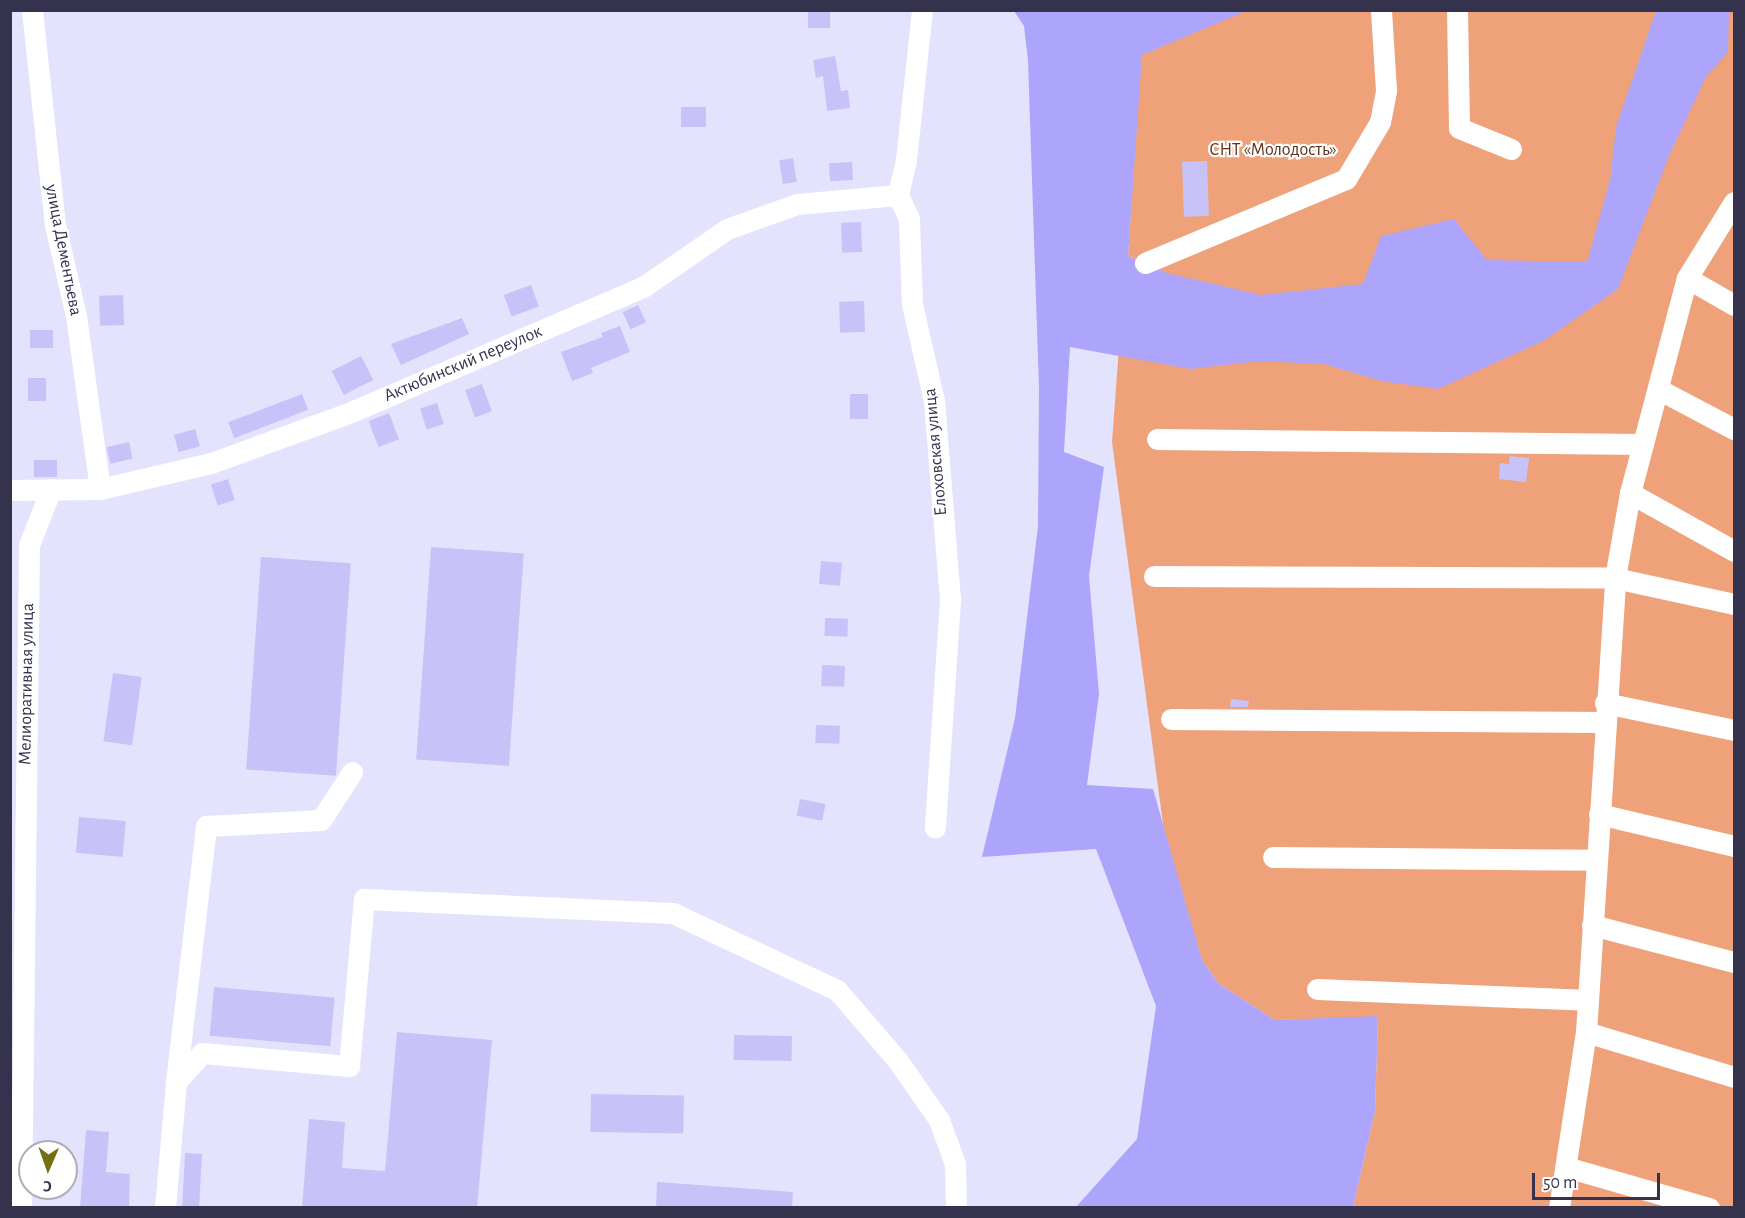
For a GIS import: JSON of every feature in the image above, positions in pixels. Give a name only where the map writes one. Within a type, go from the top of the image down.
[{"type":"street","name":"улица Дементьева","points":[[32,10],[55,225],[76,316],[100,489]]},
{"type":"street","points":[[898,195],[919,67],[922,10]]},
{"type":"street","points":[[1145,263],[1346,179],[1380,122],[1386,90],[1381,10]]},
{"type":"street","points":[[1457,10],[1459,128],[1512,149]]},
{"type":"street","name":"Актюбинский переулок","points":[[10,490],[100,489],[211,463],[351,412],[643,287],[728,229],[796,204],[898,195]]},
{"type":"street","name":"Елоховская улица","points":[[898,195],[909,219],[912,304],[934,401],[950,600],[935,828]]},
{"type":"street","points":[[1559,1208],[1586,1032],[1615,578],[1630,493],[1687,278],[1734,202]]},
{"type":"street","points":[[1687,278],[1734,305]]},
{"type":"street","points":[[1658,389],[1734,429]]},
{"type":"street","points":[[1157,439],[1643,444]]},
{"type":"street","name":"Мелиоративная улица","points":[[21,1208],[29,545],[51,489]]},
{"type":"street","points":[[1630,493],[1734,551]]},
{"type":"street","points":[[1154,576],[1615,578],[1734,604]]},
{"type":"street","points":[[1172,719],[1605,712],[1734,730]]},
{"type":"street","points":[[165,1208],[176,1082],[206,826],[321,820],[352,772]]},
{"type":"street","points":[[1599,814],[1734,846]]},
{"type":"street","points":[[1274,857],[1596,860]]},
{"type":"street","points":[[176,1082],[202,1053],[349,1066],[364,899],[673,913],[837,990],[898,1061],[939,1120],[955,1164],[956,1208]]},
{"type":"street","points":[[1592,924],[1734,963]]},
{"type":"street","points":[[1317,989],[1588,999]]},
{"type":"street","points":[[1586,1032],[1734,1077]]},
{"type":"street","points":[[1566,1167],[1708,1208]]},
{"type":"green space","name":"СНТ «Молодость»","points":[[1227,11],[1734,11],[1734,1207],[1353,1207],[1375,1111],[1378,1017],[1275,1020],[1219,984],[1202,960],[1165,839],[1112,442],[1120,334],[1143,262],[1128,256],[1141,55],[1223,20]]},
{"type":"shaded area","points":[[1014,11],[1246,11],[1142,55],[1128,256],[1167,273],[1261,295],[1363,284],[1381,236],[1454,219],[1487,260],[1587,262],[1610,180],[1616,127],[1656,11],[1729,11],[1728,52],[1706,77],[1668,158],[1618,289],[1545,340],[1438,389],[1381,381],[1324,364],[1260,361],[1190,369],[1070,347],[1064,452],[1104,467],[1089,576],[1099,694],[1087,785],[1153,789],[1202,960],[1219,984],[1275,1020],[1378,1016],[1375,1111],[1353,1207],[1076,1207],[1137,1139],[1156,1006],[1096,849],[982,857],[1015,718],[1038,526],[1039,388],[1028,60],[1024,26]]},
{"type":"building","points":[[808,10],[830,10],[830,28],[808,28]]},
{"type":"building","points":[[835,56],[841,91],[848,90],[850,108],[827,111],[823,76],[816,78],[813,60]]},
{"type":"building","points":[[681,107],[706,107],[706,127],[681,127]]},
{"type":"building","points":[[793,158],[797,182],[783,184],[779,160]]},
{"type":"building","points":[[1207,161],[1209,216],[1184,217],[1182,162]]},
{"type":"building","points":[[852,162],[853,180],[830,181],[829,163]]},
{"type":"building","points":[[861,222],[862,252],[842,253],[841,223]]},
{"type":"building","points":[[531,285],[539,307],[512,317],[504,295]]},
{"type":"building","points":[[123,295],[124,325],[100,326],[99,296]]},
{"type":"building","points":[[864,301],[865,332],[840,333],[839,302]]},
{"type":"building","points":[[638,305],[646,322],[631,329],[623,312]]},
{"type":"building","points":[[462,318],[469,334],[401,365],[391,344]]},
{"type":"building","points":[[620,326],[630,352],[591,368],[593,373],[572,381],[561,352],[603,337],[601,333]]},
{"type":"building","points":[[30,330],[53,330],[53,348],[30,348]]},
{"type":"building","points":[[361,356],[373,380],[344,395],[332,371]]},
{"type":"building","points":[[28,378],[46,378],[46,401],[28,401]]},
{"type":"building","points":[[482,384],[492,411],[475,417],[465,390]]},
{"type":"building","points":[[302,394],[308,410],[234,438],[228,422]]},
{"type":"building","points":[[850,394],[868,394],[868,419],[850,419]]},
{"type":"building","points":[[437,403],[444,424],[427,429],[420,409]]},
{"type":"building","points":[[389,413],[399,439],[378,447],[368,421]]},
{"type":"building","points":[[195,429],[200,446],[179,452],[174,435]]},
{"type":"building","points":[[129,442],[133,459],[110,464],[107,447]]},
{"type":"building","points":[[1510,456],[1529,458],[1526,482],[1499,479],[1500,463],[1509,464]]},
{"type":"building","points":[[34,460],[57,460],[57,477],[34,477]]},
{"type":"building","points":[[228,479],[235,500],[218,505],[211,485]]},
{"type":"building","points":[[431,547],[524,553],[509,766],[416,759]]},
{"type":"building","points":[[261,557],[351,563],[336,776],[246,769]]},
{"type":"building","points":[[821,561],[842,563],[840,586],[819,584]]},
{"type":"building","points":[[825,618],[848,619],[847,637],[824,636]]},
{"type":"building","points":[[822,665],[845,666],[844,687],[821,686]]},
{"type":"building","points":[[113,673],[142,677],[132,745],[103,741]]},
{"type":"building","points":[[1231,699],[1249,701],[1248,707],[1230,707]]},
{"type":"building","points":[[816,725],[840,726],[839,744],[815,743]]},
{"type":"building","points":[[800,799],[826,804],[822,821],[797,816]]},
{"type":"building","points":[[79,817],[126,821],[123,857],[76,853]]},
{"type":"building","points":[[214,987],[335,998],[330,1046],[210,1036]]},
{"type":"building","points":[[397,1032],[492,1040],[477,1208],[302,1208],[309,1119],[345,1122],[342,1168],[385,1171]]},
{"type":"building","points":[[734,1035],[792,1036],[792,1061],[734,1060]]},
{"type":"building","points":[[591,1094],[684,1096],[683,1134],[590,1132]]},
{"type":"building","points":[[86,1130],[109,1132],[106,1172],[130,1174],[129,1208],[80,1208]]},
{"type":"building","points":[[185,1153],[202,1154],[199,1208],[182,1208]]},
{"type":"building","points":[[657,1182],[793,1192],[792,1208],[656,1208]]}]
